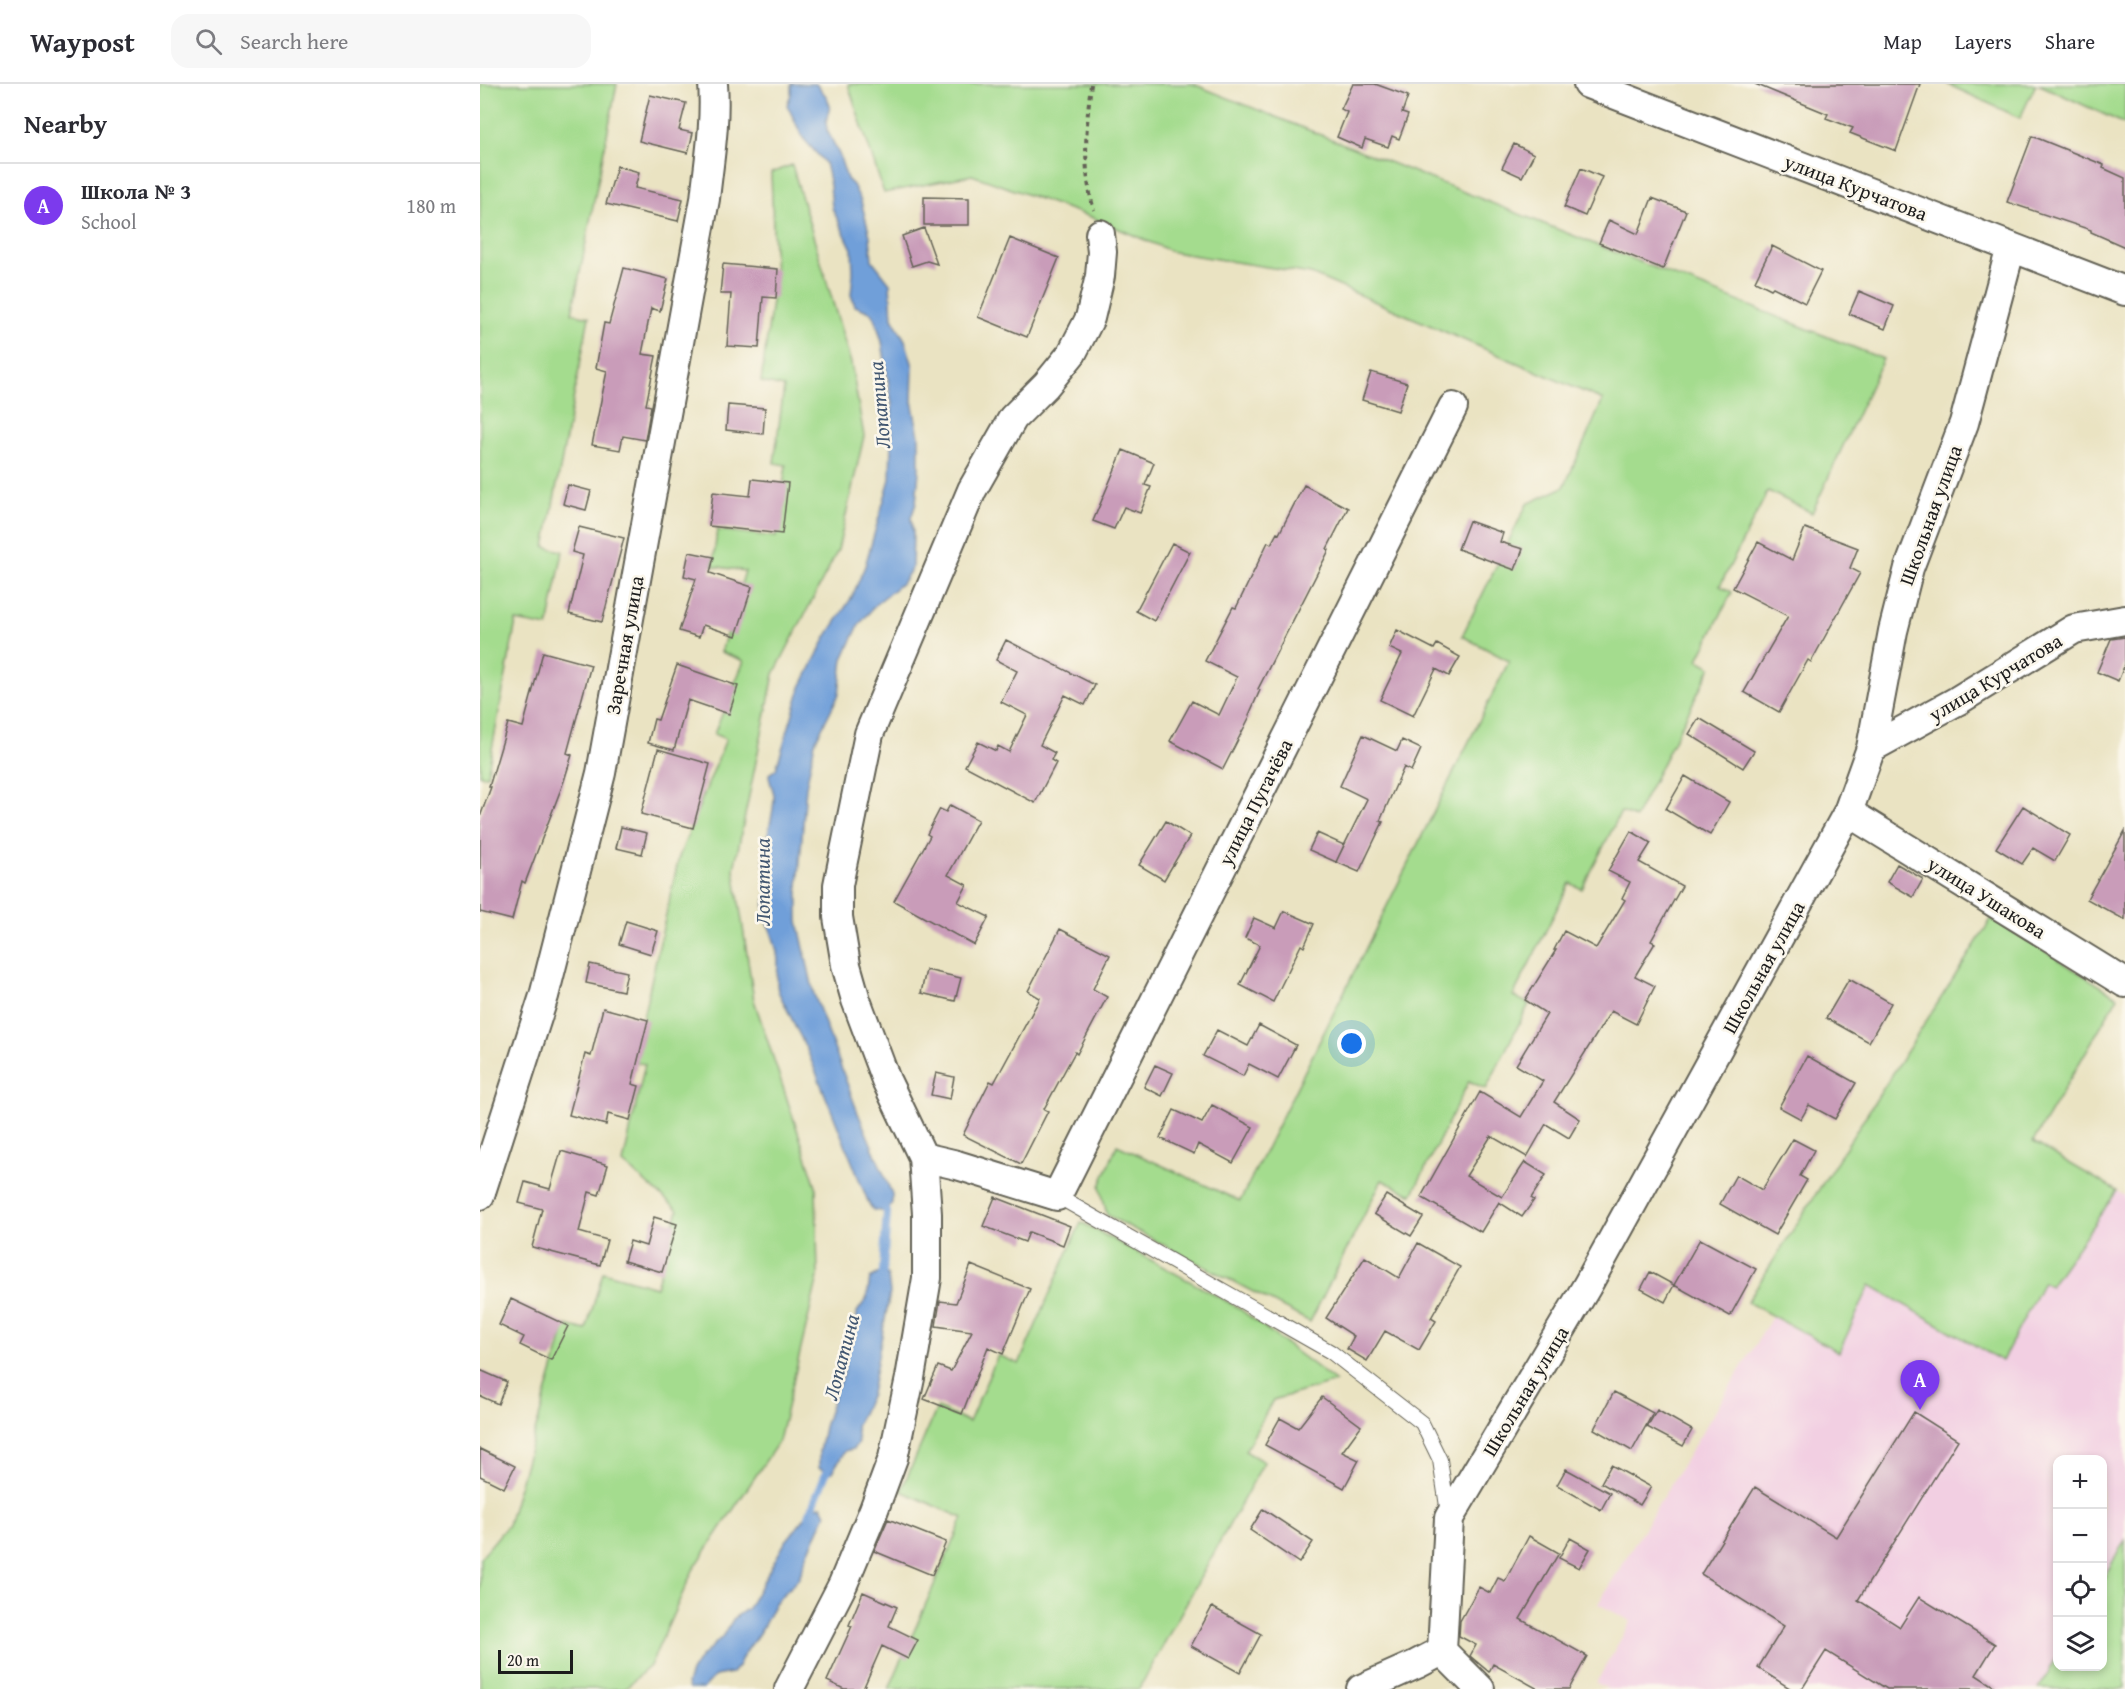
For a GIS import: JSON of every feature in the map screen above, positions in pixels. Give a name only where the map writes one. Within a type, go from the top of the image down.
[{"type":"street","name":"Заречная улица","points":[[480,1195],[544,996],[601,773],[705,199],[711,149],[713,84]]},
{"type":"street","name":"улица Курчатова","points":[[1588,84],[2125,291]]},
{"type":"street","points":[[789,1689],[843,1584],[873,1512],[892,1458],[910,1378],[927,1278],[927,1214],[923,1157],[886,1080],[856,1000],[846,965],[838,917],[838,885],[869,734],[972,490],[1013,418],[1046,385],[1072,353],[1090,318],[1100,276],[1102,252],[1100,234]]},
{"type":"street","name":"Школьная улица","points":[[1442,1651],[1449,1518],[1587,1286],[1848,812],[1871,748],[1893,631],[1909,568],[1964,423],[2011,247]]},
{"type":"street","name":"улица Пугачёва","points":[[1058,1196],[1453,407]]},
{"type":"street","name":"улица Курчатова","points":[[1871,748],[1958,701],[2074,629],[2125,620]]},
{"type":"street","name":"улица Ушакова","points":[[1848,812],[2125,983]]},
{"type":"street","points":[[923,1157],[1058,1196]]},
{"type":"street","points":[[1361,1689],[1442,1651],[1480,1689]]},
{"type":"lane","points":[[1058,1196],[1331,1352],[1422,1423],[1440,1460],[1449,1518]]},
{"type":"path","points":[[1091,84],[1086,141],[1087,187],[1100,234]]},
{"type":"shaded area","points":[[2117,1191],[2125,1196],[2125,1540],[2107,1572],[2107,1455],[2053,1455],[2053,1664],[2039,1689],[1608,1689],[1596,1683],[1631,1621],[1598,1604],[1772,1317],[1838,1352],[1870,1284],[2002,1361],[2043,1282],[2050,1286]]},
{"type":"green space","points":[[480,84],[617,84],[572,313],[589,317],[545,547],[563,551],[548,627],[516,621],[487,776],[480,775]]},
{"type":"green space","points":[[848,84],[1193,84],[1883,359],[1812,513],[1768,491],[1720,586],[1732,592],[1698,660],[1711,667],[1635,818],[1621,812],[1582,889],[1570,883],[1513,996],[1529,1004],[1486,1089],[1469,1081],[1412,1195],[1382,1180],[1310,1322],[1107,1215],[1100,1186],[1117,1145],[1240,1201],[1509,661],[1462,636],[1527,504],[1564,487],[1603,400],[1311,274],[1173,252],[1091,217],[972,175],[884,193]]},
{"type":"green space","points":[[1947,84],[2036,84],[2020,118]]},
{"type":"green space","points":[[2038,84],[2125,84],[2125,124]]},
{"type":"green space","points":[[792,165],[851,363],[864,436],[838,550],[774,674],[734,869],[754,1000],[816,1186],[818,1277],[779,1441],[693,1570],[650,1666],[624,1689],[480,1689],[480,1558],[508,1525],[566,1325],[586,1330],[603,1272],[656,1287],[678,1210],[623,1163],[645,1064],[633,1062],[679,857],[726,739],[714,734],[744,661],[721,652],[745,571],[713,566],[717,530],[776,537],[786,465],[774,463],[784,387],[761,382],[775,279],[771,173]]},
{"type":"green space","points":[[1992,918],[2118,997],[2033,1142],[2117,1191],[2050,1286],[2043,1282],[2002,1361],[1870,1285],[1839,1352],[1747,1302]]},
{"type":"green space","points":[[1081,1222],[1237,1307],[1336,1382],[1273,1400],[1245,1451],[1264,1462],[1139,1689],[889,1689],[963,1518],[901,1491],[937,1408],[969,1422],[998,1355],[1019,1364]]},
{"type":"green space","points":[[2125,1540],[2125,1689],[2039,1689],[2053,1664],[2053,1671],[2107,1671],[2107,1572]]},
{"type":"water","points":[[791,84],[816,84],[827,97],[830,106],[826,122],[827,130],[839,154],[847,179],[853,185],[861,201],[870,236],[872,260],[890,283],[892,318],[905,340],[913,366],[912,401],[919,436],[916,503],[911,518],[912,568],[903,582],[876,604],[859,625],[843,659],[839,694],[815,742],[806,787],[798,887],[798,921],[814,994],[858,1113],[892,1194],[892,1203],[887,1212],[873,1210],[869,1204],[807,1050],[778,991],[777,953],[765,911],[767,895],[772,885],[770,870],[764,864],[774,805],[769,774],[776,769],[801,687],[826,637],[852,597],[865,566],[890,479],[892,405],[882,342],[875,318],[870,312],[855,306],[851,295],[852,249],[832,208],[825,163],[803,138],[787,105],[791,94]]},
{"type":"water","points":[[883,1271],[888,1276],[890,1293],[871,1394],[856,1426],[858,1443],[853,1449],[845,1451],[832,1472],[827,1472],[819,1468],[819,1452],[824,1427],[836,1389],[844,1375],[845,1358],[856,1327],[857,1312],[867,1298],[870,1278]]},
{"type":"water","points":[[822,1506],[826,1514],[799,1578],[775,1603],[763,1627],[738,1666],[732,1673],[715,1676],[703,1689],[689,1689],[687,1684],[691,1672],[700,1658],[722,1637],[734,1618],[748,1608],[786,1541],[814,1507]]},
{"type":"building","points":[[1353,84],[1375,84],[1408,96],[1402,113],[1408,115],[1399,139],[1392,136],[1388,147],[1365,139],[1362,148],[1337,137],[1347,112],[1341,109]]},
{"type":"building","points":[[1755,84],[1920,84],[1896,151],[1850,133],[1853,128],[1826,118],[1828,114]]},
{"type":"building","points":[[650,95],[686,103],[679,130],[693,133],[688,153],[639,141]]},
{"type":"building","points":[[2032,136],[2104,165],[2103,168],[2125,178],[2125,247],[2091,230],[2007,202]]},
{"type":"building","points":[[1514,144],[1534,154],[1522,177],[1502,168]]},
{"type":"building","points":[[617,166],[639,172],[635,188],[683,199],[678,221],[606,204]]},
{"type":"building","points":[[1581,168],[1602,177],[1585,216],[1564,207]]},
{"type":"building","points":[[924,197],[969,198],[969,225],[924,225]]},
{"type":"building","points":[[1652,198],[1686,211],[1663,269],[1599,243],[1609,220],[1638,234]]},
{"type":"building","points":[[924,228],[937,264],[927,261],[912,266],[902,236]]},
{"type":"building","points":[[1010,238],[1059,258],[1027,337],[978,317]]},
{"type":"building","points":[[1772,246],[1821,271],[1805,303],[1755,281]]},
{"type":"building","points":[[723,264],[778,269],[776,298],[763,297],[759,348],[727,346],[731,294],[720,294]]},
{"type":"building","points":[[624,268],[668,279],[660,311],[651,308],[642,354],[656,356],[646,405],[651,406],[645,440],[623,436],[620,450],[592,445],[607,371],[596,368],[604,323],[609,324]]},
{"type":"building","points":[[1859,291],[1894,306],[1885,329],[1849,314]]},
{"type":"building","points":[[1371,372],[1407,383],[1398,411],[1362,400]]},
{"type":"building","points":[[728,405],[765,408],[763,434],[726,430]]},
{"type":"building","points":[[1123,450],[1154,463],[1145,485],[1151,487],[1140,513],[1124,507],[1114,529],[1093,521]]},
{"type":"building","points":[[752,479],[788,483],[782,534],[709,526],[713,492],[750,496]]},
{"type":"building","points":[[568,485],[591,491],[586,510],[563,504]]},
{"type":"building","points":[[1304,485],[1348,508],[1258,689],[1260,690],[1250,716],[1223,769],[1170,741],[1192,701],[1219,715],[1237,677],[1205,661],[1233,607],[1236,608],[1268,542],[1271,544],[1277,533],[1279,534]]},
{"type":"building","points":[[1469,521],[1503,533],[1500,542],[1523,549],[1515,570],[1458,549]]},
{"type":"building","points":[[579,527],[624,538],[602,622],[569,614],[583,555],[572,552]]},
{"type":"building","points":[[1805,528],[1858,548],[1850,568],[1860,573],[1811,662],[1808,660],[1779,712],[1744,692],[1788,616],[1733,588],[1758,542],[1792,560]]},
{"type":"building","points":[[1172,543],[1190,552],[1154,621],[1136,611]]},
{"type":"building","points":[[689,552],[714,557],[710,573],[752,587],[736,636],[703,625],[699,637],[679,631],[696,579],[684,576]]},
{"type":"building","points":[[1397,630],[1434,649],[1437,644],[1460,657],[1449,676],[1436,669],[1413,716],[1380,700],[1402,654],[1389,648]]},
{"type":"building","points":[[2125,637],[2125,664],[2118,681],[2097,672],[2111,639]]},
{"type":"building","points":[[1006,640],[1095,685],[1085,705],[1065,695],[1040,745],[1055,753],[1051,760],[1056,763],[1035,803],[965,766],[978,742],[996,751],[998,746],[1009,752],[1027,715],[1001,702],[1017,671],[996,660]]},
{"type":"building","points":[[543,652],[591,665],[567,753],[572,755],[564,781],[525,883],[522,881],[512,920],[480,912],[480,817],[491,787],[489,787],[508,723],[523,727]]},
{"type":"building","points":[[677,665],[738,686],[729,714],[688,700],[674,750],[648,743],[654,719],[658,720]]},
{"type":"building","points":[[1699,718],[1754,751],[1743,768],[1689,734]]},
{"type":"building","points":[[1363,735],[1397,751],[1402,740],[1421,749],[1411,771],[1404,767],[1380,821],[1383,822],[1359,872],[1336,862],[1367,799],[1340,786]]},
{"type":"building","points":[[658,749],[710,764],[693,828],[641,814]]},
{"type":"building","points":[[1685,776],[1729,802],[1710,835],[1666,809]]},
{"type":"building","points":[[950,805],[978,820],[948,875],[967,885],[958,902],[989,917],[974,945],[894,901],[930,836],[927,834],[940,809],[946,812]]},
{"type":"building","points":[[2023,806],[2070,835],[2055,861],[2033,848],[2022,864],[1996,848]]},
{"type":"building","points":[[1166,821],[1190,836],[1164,880],[1139,865]]},
{"type":"building","points":[[621,827],[647,833],[642,854],[616,848]]},
{"type":"building","points":[[1631,831],[1651,843],[1639,862],[1682,886],[1651,941],[1655,943],[1635,976],[1655,986],[1636,1024],[1611,1011],[1554,1102],[1580,1119],[1569,1138],[1546,1124],[1527,1157],[1491,1136],[1466,1176],[1502,1197],[1525,1162],[1546,1175],[1531,1198],[1534,1200],[1522,1217],[1499,1202],[1481,1232],[1421,1197],[1480,1092],[1521,1117],[1543,1081],[1516,1065],[1547,1014],[1525,1000],[1556,950],[1554,950],[1564,931],[1596,948],[1625,900],[1622,898],[1630,882],[1608,871]]},
{"type":"building","points":[[2125,831],[2125,920],[2087,899]]},
{"type":"building","points":[[1317,833],[1344,845],[1336,862],[1309,850]]},
{"type":"building","points":[[1897,864],[1923,879],[1913,897],[1887,882]]},
{"type":"building","points":[[1284,911],[1314,924],[1304,947],[1301,945],[1273,1002],[1240,985],[1260,945],[1245,938],[1254,918],[1276,928]]},
{"type":"building","points":[[626,921],[658,931],[651,954],[619,944]]},
{"type":"building","points":[[1060,929],[1110,955],[1093,989],[1107,997],[1044,1109],[1048,1111],[1021,1164],[963,1135],[990,1081],[994,1083],[1040,998],[1028,991]]},
{"type":"building","points":[[590,964],[627,972],[623,991],[586,983]]},
{"type":"building","points":[[926,970],[961,978],[955,1001],[921,993]]},
{"type":"building","points":[[1849,979],[1891,1003],[1869,1042],[1826,1018]]},
{"type":"building","points":[[603,1008],[648,1020],[632,1084],[639,1086],[630,1120],[608,1114],[606,1125],[569,1115],[585,1054],[591,1056]]},
{"type":"building","points":[[1259,1025],[1296,1045],[1278,1079],[1249,1064],[1243,1076],[1203,1056],[1217,1030],[1248,1046]]},
{"type":"building","points":[[1807,1056],[1856,1083],[1835,1119],[1809,1105],[1801,1119],[1779,1107]]},
{"type":"building","points":[[1155,1065],[1173,1073],[1162,1096],[1144,1087]]},
{"type":"building","points":[[936,1073],[954,1077],[950,1099],[931,1095]]},
{"type":"building","points":[[1212,1105],[1253,1127],[1233,1163],[1198,1144],[1194,1154],[1160,1138],[1174,1110],[1202,1123]]},
{"type":"building","points":[[1793,1139],[1814,1150],[1800,1176],[1807,1180],[1775,1235],[1720,1204],[1736,1175],[1762,1190]]},
{"type":"building","points":[[561,1151],[608,1165],[599,1195],[589,1192],[579,1232],[607,1240],[600,1265],[532,1247],[542,1209],[519,1203],[525,1182],[550,1189]]},
{"type":"building","points":[[1386,1195],[1423,1217],[1411,1236],[1374,1214]]},
{"type":"building","points":[[995,1197],[1070,1226],[1063,1245],[1029,1232],[1025,1242],[983,1226]]},
{"type":"building","points":[[654,1217],[677,1224],[662,1272],[624,1261],[630,1241],[646,1246]]},
{"type":"building","points":[[1700,1239],[1756,1269],[1730,1316],[1674,1285]]},
{"type":"building","points":[[1418,1243],[1460,1267],[1431,1318],[1436,1321],[1419,1350],[1385,1331],[1367,1361],[1347,1349],[1354,1336],[1326,1318],[1365,1257],[1399,1278]]},
{"type":"building","points":[[971,1265],[1030,1289],[1003,1354],[988,1347],[962,1414],[924,1399],[938,1366],[951,1371],[972,1331],[936,1326],[940,1301],[956,1303]]},
{"type":"building","points":[[1650,1272],[1674,1285],[1665,1302],[1641,1289]]},
{"type":"building","points":[[511,1299],[568,1326],[551,1360],[520,1345],[524,1337],[499,1325]]},
{"type":"building","points":[[480,1370],[507,1382],[498,1404],[480,1396]]},
{"type":"building","points":[[1614,1392],[1653,1413],[1632,1451],[1594,1429]]},
{"type":"building","points":[[1322,1397],[1361,1426],[1342,1452],[1359,1460],[1344,1488],[1265,1445],[1280,1418],[1298,1428]]},
{"type":"building","points":[[1657,1410],[1692,1430],[1683,1446],[1647,1427]]},
{"type":"building","points":[[1914,1412],[1958,1440],[1858,1600],[1900,1627],[1919,1597],[1995,1644],[1976,1675],[1998,1689],[1887,1689],[1826,1651],[1802,1689],[1791,1689],[1758,1668],[1784,1626],[1701,1574],[1755,1487],[1836,1537]]},
{"type":"building","points":[[480,1449],[515,1466],[504,1488],[480,1476]]},
{"type":"building","points":[[1611,1465],[1651,1487],[1640,1505],[1601,1483]]},
{"type":"building","points":[[1566,1469],[1610,1493],[1601,1510],[1557,1485]]},
{"type":"building","points":[[1263,1509],[1313,1542],[1299,1563],[1250,1530]]},
{"type":"building","points":[[888,1519],[946,1542],[932,1575],[874,1551]]},
{"type":"building","points":[[1529,1536],[1559,1553],[1520,1619],[1587,1656],[1569,1689],[1538,1689],[1493,1664],[1489,1672],[1470,1656],[1476,1645],[1459,1636],[1460,1621],[1479,1587],[1490,1593],[1498,1578],[1505,1581]]},
{"type":"building","points":[[1570,1538],[1590,1549],[1579,1568],[1559,1558]]},
{"type":"building","points":[[863,1592],[897,1607],[889,1626],[918,1640],[908,1659],[882,1646],[863,1689],[844,1689],[827,1681],[852,1626],[849,1625]]},
{"type":"building","points":[[1212,1607],[1261,1634],[1240,1673],[1191,1646]]},
{"type":"waterway","name":"Лопатина","points":[[881,1281],[887,1212],[883,1204]]},
{"type":"waterway","name":"Лопатина","points":[[809,1516],[830,1463]]},
{"type":"place","name":"Школа № 3","points":[[1920,1410]]}]
